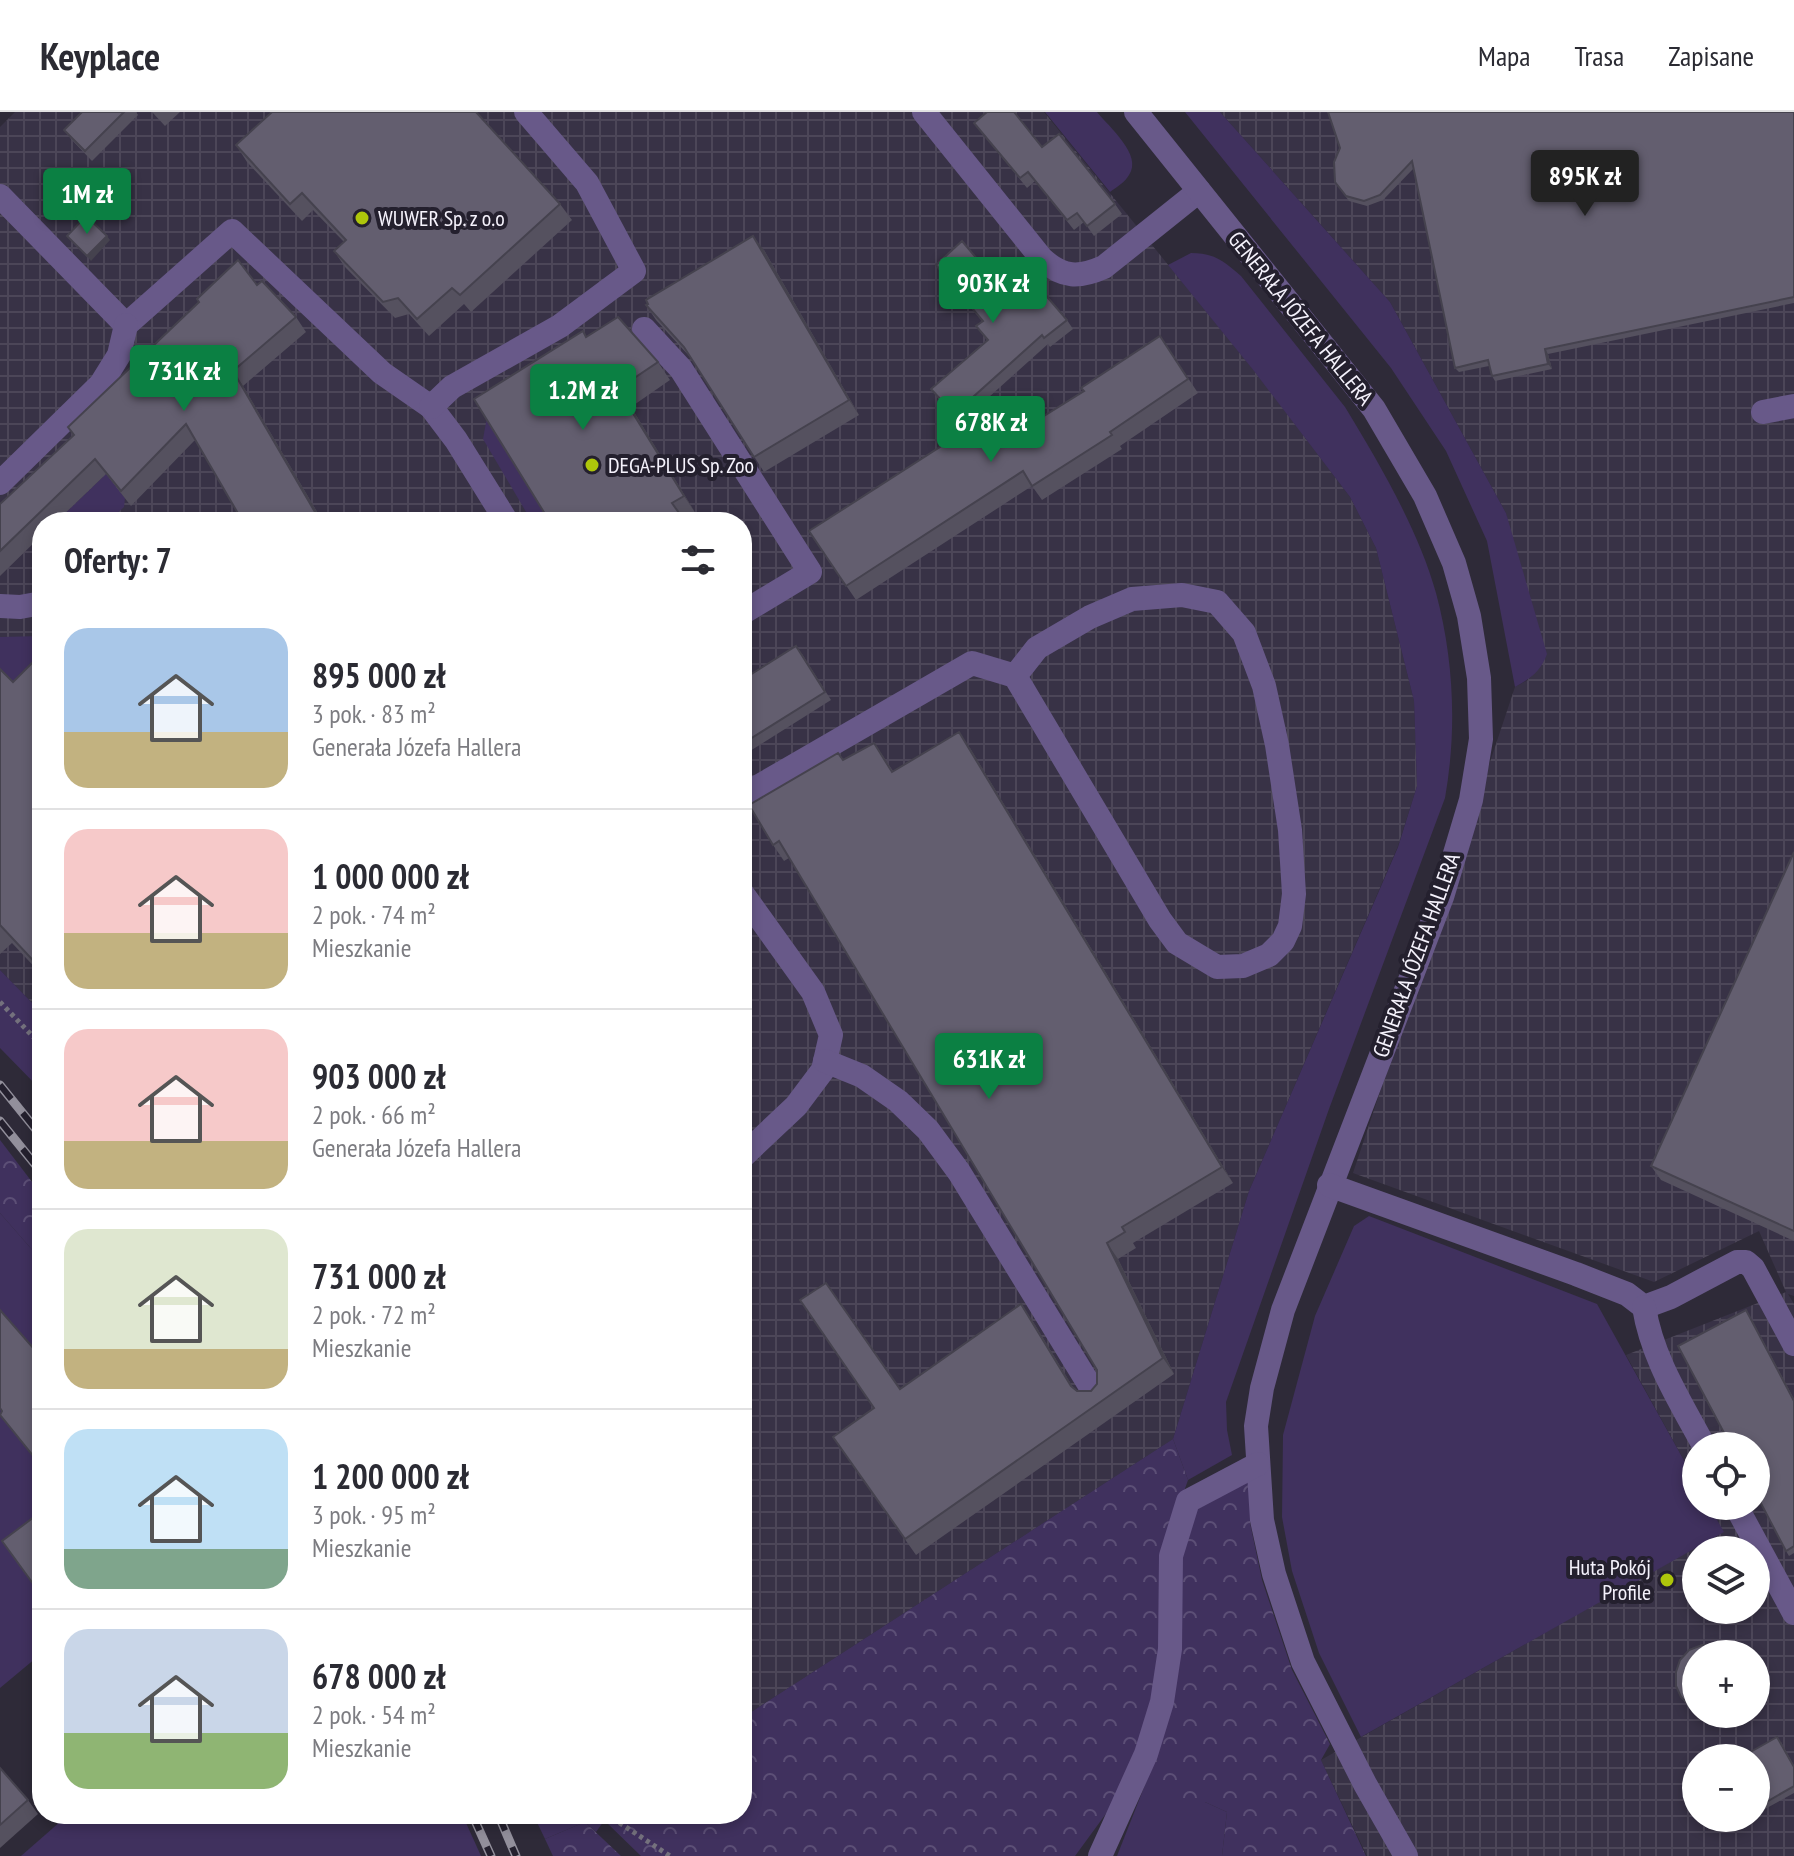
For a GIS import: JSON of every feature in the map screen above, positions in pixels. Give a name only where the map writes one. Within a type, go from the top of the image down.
[{"type":"street","points":[[431,407],[452,387],[560,326],[634,271],[587,183],[526,112]]},
{"type":"street","points":[[924,112],[1042,259],[1069,276],[1088,274],[1104,267],[1199,191]]},
{"type":"street","name":"GENERAŁA JÓZEFA HALLERA","points":[[1136,112],[1374,409],[1425,496],[1454,563],[1469,616],[1479,678],[1481,739],[1467,814],[1442,897],[1329,1185],[1271,1348],[1256,1426],[1262,1520],[1274,1574],[1303,1662],[1365,1784],[1406,1856]]},
{"type":"street","points":[[0,196],[126,325]]},
{"type":"street","points":[[0,483],[101,384],[119,355],[126,325],[232,231],[382,373],[431,407],[456,440],[501,512]]},
{"type":"street","points":[[644,329],[681,369],[810,572],[752,607]]},
{"type":"street","points":[[1763,412],[1794,406]]},
{"type":"street","points":[[752,790],[972,663],[1015,676],[1160,920],[1177,943],[1217,967],[1243,966],[1269,955],[1283,941],[1290,926],[1294,894],[1290,830],[1264,686],[1244,633],[1217,602],[1182,595],[1132,599],[1090,617],[1037,648],[1015,676]]},
{"type":"street","points":[[0,606],[32,605]]},
{"type":"street","points":[[752,907],[813,992],[831,1035],[823,1070],[796,1106],[752,1148]]},
{"type":"street","points":[[825,1061],[862,1076],[898,1101],[928,1130],[959,1172],[1095,1394]]},
{"type":"street","points":[[1329,1185],[1627,1294],[1644,1307],[1655,1354],[1697,1432]]},
{"type":"street","points":[[1644,1307],[1671,1297],[1737,1262],[1746,1262],[1753,1268],[1794,1344]]},
{"type":"street","points":[[1100,1856],[1146,1754],[1162,1702],[1170,1649],[1171,1556],[1188,1501],[1258,1464]]},
{"type":"street","points":[[1744,1520],[1794,1613]]},
{"type":"path","points":[[0,1002],[32,1036]]},
{"type":"path","points":[[621,1824],[670,1856]]},
{"type":"shaded area","points":[[15,112],[1044,112],[1260,378],[1350,497],[1376,548],[1414,701],[1417,786],[1398,846],[1249,1191],[1173,1439],[752,1712],[752,512],[32,512],[32,1003],[0,970],[0,127]]},
{"type":"shaded area","points":[[1220,112],[1794,112],[1794,1296],[1788,1294],[1794,1304],[1794,1856],[1367,1856],[1321,1760],[1682,1555],[1682,1624],[1770,1624],[1770,1536],[1716,1536],[1723,1532],[1717,1520],[1770,1520],[1770,1432],[1682,1432],[1682,1457],[1626,1355],[1786,1292],[1759,1231],[1654,1282],[1353,1173],[1515,687],[1528,680],[1506,513],[1390,302]]},
{"type":"green space","points":[[1045,112],[1097,112],[1128,150],[1132,167],[1127,178],[1110,192]]},
{"type":"green space","points":[[1185,112],[1220,112],[1390,302],[1506,513],[1547,654],[1538,670],[1515,687],[1487,541],[1446,451],[1391,368]]},
{"type":"green space","points":[[1191,253],[1218,259],[1241,276],[1345,407],[1384,473],[1419,545],[1436,593],[1447,644],[1452,721],[1445,798],[1329,1109],[1226,1402],[1232,1455],[1188,1480],[1173,1439],[1249,1191],[1398,847],[1417,786],[1414,701],[1376,548],[1350,497],[1168,265]]},
{"type":"green space","points":[[487,417],[545,512],[526,512],[483,439]]},
{"type":"green space","points":[[106,474],[125,498],[124,507],[119,512],[66,512]]},
{"type":"green space","points":[[32,636],[32,693],[25,700],[0,673],[0,637]]},
{"type":"green space","points":[[0,970],[32,1003],[32,1081],[0,1048]]},
{"type":"green space","points":[[0,1140],[32,1182],[32,1250],[0,1213]]},
{"type":"green space","points":[[0,1213],[32,1250],[32,1661],[0,1688]]},
{"type":"green space","points":[[1369,1216],[1597,1304],[1682,1457],[1682,1520],[1717,1520],[1724,1532],[1717,1536],[1682,1536],[1682,1556],[1361,1737],[1319,1653],[1292,1571],[1282,1517],[1283,1435],[1315,1316],[1354,1226]]},
{"type":"green space","points":[[1173,1439],[1188,1480],[1182,1497],[1155,1702],[1113,1804],[1075,1856],[641,1856],[608,1824],[752,1824],[752,1712]]},
{"type":"green space","points":[[1250,1480],[1250,1523],[1262,1580],[1292,1670],[1330,1744],[1321,1760],[1366,1856],[1222,1856],[1227,1812],[1205,1802],[1182,1812],[1159,1792],[1154,1762],[1179,1558],[1194,1511]]},
{"type":"green space","points":[[1154,1762],[1205,1802],[1227,1812],[1222,1856],[1117,1856]]},
{"type":"green space","points":[[58,1824],[467,1824],[481,1856],[21,1856]]},
{"type":"green space","points":[[538,1824],[580,1824],[545,1839]]},
{"type":"green space","points":[[587,1824],[602,1824],[596,1832]]},
{"type":"green space","points":[[587,1824],[621,1856],[553,1856],[545,1839]]},
{"type":"building","points":[[82,112],[124,112],[85,151],[64,130]]},
{"type":"building","points":[[272,112],[476,112],[560,204],[460,295],[452,288],[417,319],[398,298],[383,302],[334,251],[346,240],[302,193],[290,204],[236,145]]},
{"type":"building","points":[[987,112],[1014,112],[1042,147],[1059,134],[1115,204],[1087,226],[1077,213],[1067,220],[1028,172],[1020,178],[974,123]]},
{"type":"building","points":[[1328,112],[1794,112],[1794,297],[1545,349],[1548,364],[1492,376],[1488,360],[1455,368],[1412,161],[1380,195],[1364,201],[1346,196],[1335,182],[1334,162],[1340,148]]},
{"type":"building","points":[[86,216],[107,236],[87,256],[67,236]]},
{"type":"building","points":[[753,236],[849,400],[754,457],[684,347],[646,305],[646,300]]},
{"type":"building","points":[[962,241],[1010,298],[1031,278],[1067,320],[1044,338],[1042,335],[954,414],[931,389],[988,340],[976,326],[983,321],[936,265]]},
{"type":"building","points":[[238,260],[257,285],[262,281],[296,317],[233,371],[315,512],[237,512],[186,424],[121,491],[95,459],[40,512],[32,512],[32,520],[0,551],[0,504],[74,435],[68,427],[199,302],[197,299]]},
{"type":"building","name":"DEGA-PLUS Sp. Zoo","points":[[618,317],[658,362],[618,389],[684,496],[672,503],[678,512],[544,512],[474,399],[583,331],[586,337]]},
{"type":"building","points":[[1160,336],[1188,379],[1110,432],[1112,435],[1032,486],[1023,471],[846,586],[809,531],[979,422],[994,447],[1084,391],[1081,388]]},
{"type":"building","points":[[796,646],[825,692],[752,738],[752,674]]},
{"type":"building","points":[[32,663],[32,959],[0,925],[0,669],[13,682]]},
{"type":"building","points":[[959,732],[1222,1167],[1122,1227],[1125,1232],[1107,1243],[1163,1358],[905,1539],[833,1437],[874,1408],[800,1300],[826,1283],[900,1389],[1021,1304],[1071,1386],[1077,1391],[1091,1391],[1097,1384],[1097,1370],[779,841],[773,845],[752,810],[752,803],[838,753],[843,760],[874,743],[892,772]]},
{"type":"building","points":[[1794,852],[1794,1231],[1651,1166]]},
{"type":"building","points":[[0,1310],[32,1347],[32,1455],[0,1415]]},
{"type":"building","points":[[1746,1310],[1794,1401],[1794,1546],[1786,1551],[1770,1520],[1770,1432],[1724,1432],[1678,1346]]},
{"type":"building","points":[[32,1518],[32,1582],[2,1541]]},
{"type":"building","points":[[1682,1658],[1682,1698],[1676,1686]]},
{"type":"building","points":[[1777,1737],[1794,1767],[1794,1786],[1770,1800],[1770,1744],[1765,1744]]},
{"type":"building","points":[[0,1768],[28,1800],[0,1825]]},
{"type":"railway","points":[[0,1085],[32,1125]]},
{"type":"railway","points":[[0,1121],[32,1161]]},
{"type":"railway","points":[[477,1824],[491,1856]]},
{"type":"railway","points":[[502,1824],[516,1856]]},
{"type":"place","name":"WUWER Sp. z o.o","points":[[362,218]]},
{"type":"place","name":"DEGA-PLUS Sp. Zoo","points":[[592,465]]},
{"type":"place","name":"Huta Pokój Profile","points":[[1667,1580]]}]
